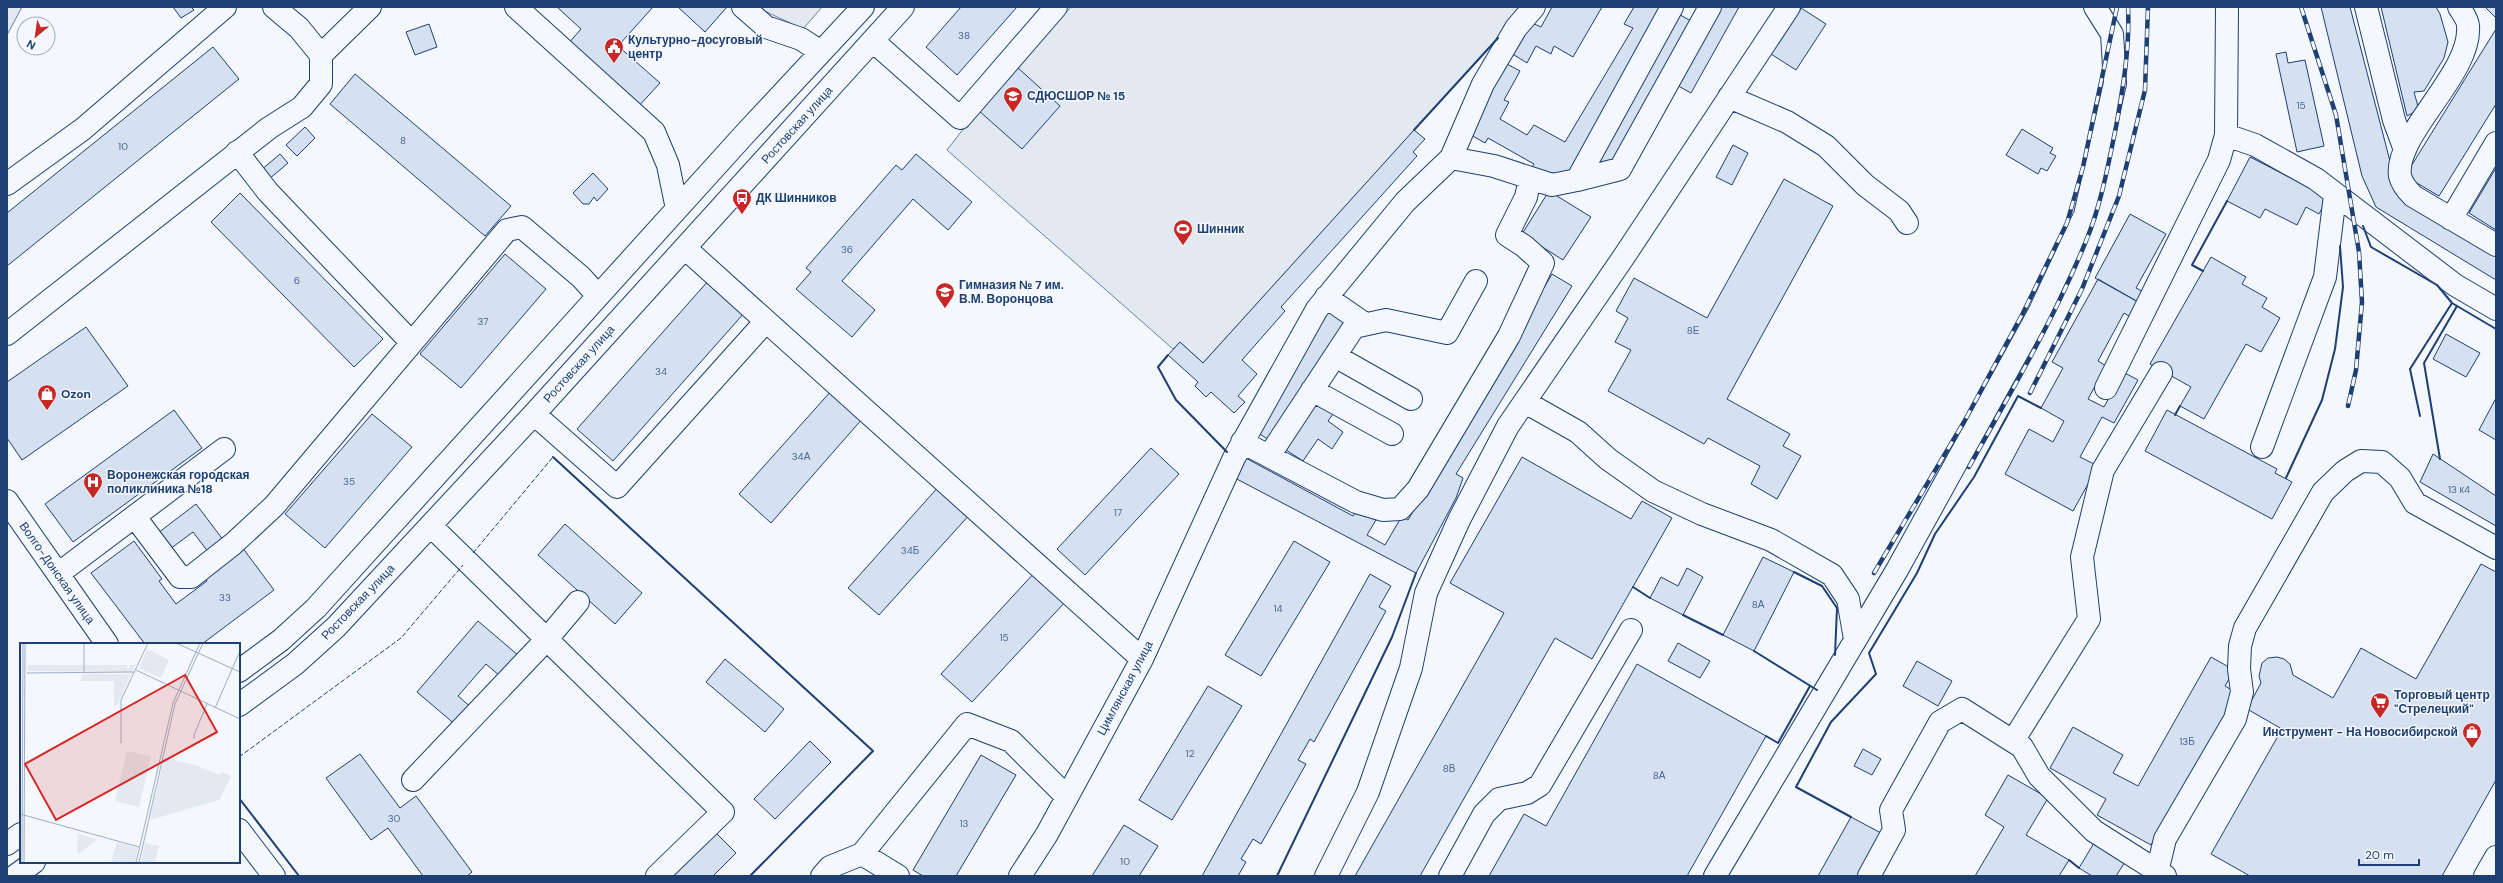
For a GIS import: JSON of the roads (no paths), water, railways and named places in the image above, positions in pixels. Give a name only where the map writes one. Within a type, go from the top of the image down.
[{"type":"street","points":[[7,184],[83,129],[225,7]]},
{"type":"street","points":[[7,334],[237,152],[269,128],[302,107],[321,84],[321,55],[299,28],[274,7]]},
{"type":"street","points":[[321,55],[370,7]]},
{"type":"street","points":[[516,7],[654,132],[668,165],[677,209]]},
{"type":"street","points":[[743,7],[766,27],[801,39],[821,52]]},
{"type":"street","points":[[240,671],[281,640],[316,608],[677,209],[863,7]]},
{"type":"street","name":"Ростовская улица","points":[[240,704],[295,664],[336,627],[534,414],[903,7]]},
{"type":"street","points":[[873,41],[960,118],[1056,7]]},
{"type":"street","points":[[1534,7],[1516,28],[1483,84],[1451,158],[1494,166],[1552,185],[1620,170],[1710,7]]},
{"type":"street","points":[[1577,180],[1672,7]]},
{"type":"street","points":[[1326,876],[1368,792],[1411,668],[1426,593],[1458,520],[1508,426],[1789,7]]},
{"type":"street","points":[[1715,876],[1897,570],[2038,313],[2085,215],[2115,83],[2112,34],[2095,7]]},
{"type":"street","points":[[2106,388],[2219,160],[2226,135],[2227,7]]},
{"type":"street","points":[[2366,7],[2394,120],[2405,150]]},
{"type":"street","points":[[2459,7],[2469,24],[2466,49],[2405,150],[2400,175],[2405,188],[2413,196],[2496,245]]},
{"type":"street","points":[[1729,98],[1787,122],[1826,146],[1865,185],[1899,210],[1907,223]]},
{"type":"street","points":[[2226,135],[2262,149],[2316,179],[2335,195],[2456,285],[2496,309]]},
{"type":"street","points":[[2451,219],[2496,143]]},
{"type":"street","points":[[237,152],[268,192],[411,342]]},
{"type":"street","name":"Цимлянская улица","points":[[1020,876],[1067,797],[1142,659],[1216,494],[1242,442],[1317,309],[1405,202],[1451,158]]},
{"type":"street","points":[[1242,442],[1356,502],[1383,510],[1400,509],[1418,489],[1509,336],[1543,263],[1524,246],[1507,235],[1526,197],[1530,178]]},
{"type":"street","points":[[2262,447],[2325,278],[2335,195]]},
{"type":"street","points":[[134,517],[180,577],[191,577],[233,544],[274,506],[507,230],[522,227],[581,277],[598,296]]},
{"type":"street","points":[[685,248],[1142,659]]},
{"type":"street","points":[[1269,456],[1354,327],[1386,320],[1448,333],[1476,281]]},
{"type":"street","points":[[1326,297],[1365,324]]},
{"type":"street","points":[[534,414],[617,487],[766,321]]},
{"type":"street","points":[[1335,356],[1411,399]]},
{"type":"street","points":[[2012,741],[2089,619],[2082,557],[2103,470],[2161,372]]},
{"type":"street","points":[[1312,390],[1392,434]]},
{"type":"street","points":[[1525,402],[1578,432],[1608,459],[1653,491],[1702,514],[1771,540],[1832,575],[1848,599],[1855,639]]},
{"type":"street","points":[[58,574],[224,449]]},
{"type":"street","points":[[1869,876],[1894,830],[1892,810],[1940,722],[1962,709],[2022,747],[2038,776],[2094,831],[2161,874],[2165,839],[2235,719],[2242,692],[2239,669],[2240,646],[2245,628],[2323,492],[2345,471],[2361,461],[2382,462],[2400,478],[2415,502],[2496,548]]},
{"type":"street","name":"Волго-Донская улица","points":[[7,501],[106,643]]},
{"type":"street","points":[[431,526],[722,812],[657,876]]},
{"type":"street","points":[[413,780],[547,639],[578,602]]},
{"type":"street","points":[[1450,876],[1484,814],[1499,799],[1527,793],[1540,785],[1631,630]]},
{"type":"street","points":[[822,876],[830,867],[862,854],[967,724],[1011,741],[1067,797]]},
{"type":"street","points":[[240,831],[274,876]]},
{"type":"street","points":[[7,844],[20,835]]},
{"type":"street","points":[[862,854],[898,876]]},
{"type":"street","points":[[2485,876],[2496,857]]},
{"type":"street","points":[[15,876],[33,863]]},
{"type":"railway","points":[[1874,573],[1964,422],[2023,313],[2067,223],[2083,167],[2117,7]]},
{"type":"railway","points":[[1969,467],[2046,328],[2091,227],[2100,199],[2116,127],[2127,52],[2128,7]]},
{"type":"railway","points":[[2030,393],[2082,289],[2119,196],[2145,90],[2148,7]]},
{"type":"railway","points":[[2301,7],[2336,115],[2359,252],[2362,302],[2356,370],[2348,406]]},
{"type":"place","name":"Культурно-досуговый центр","points":[[614,64]]},
{"type":"place","name":"СДЮСШОР № 15","points":[[1013,113]]},
{"type":"place","name":"ДК Шинников","points":[[742,215]]},
{"type":"place","name":"Шинник","points":[[1183,246]]},
{"type":"place","name":"Гимназия № 7 им. В.М. Воронцова","points":[[945,309]]},
{"type":"place","name":"Ozon","points":[[47,411]]},
{"type":"place","name":"Воронежская городская поликлиника №18","points":[[93,499]]},
{"type":"place","name":"Торговый центр \"Стрелецкий\"","points":[[2380,719]]},
{"type":"place","name":"Инструмент - На Новосибирской","points":[[2472,749]]}]
